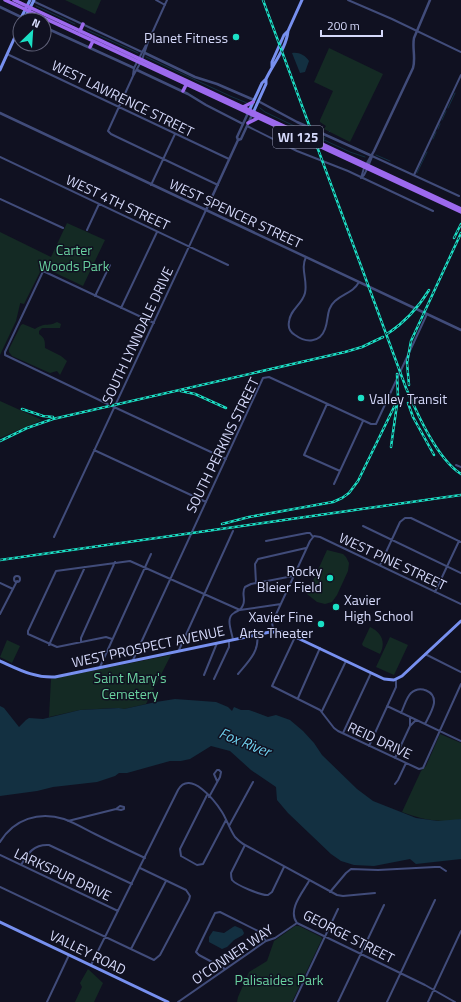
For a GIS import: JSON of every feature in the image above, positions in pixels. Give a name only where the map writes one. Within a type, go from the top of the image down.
[{"type":"main road","name":"WI 125","points":[[4,0],[80,31],[186,85],[251,113],[460,210]]},
{"type":"main road","name":"WI 125","points":[[14,0],[28,9],[93,41],[243,107],[258,118],[367,167]]},
{"type":"main road","points":[[26,12],[32,0]]},
{"type":"main road","points":[[251,113],[262,82],[266,79],[275,64],[302,0]]},
{"type":"main road","points":[[80,31],[83,24]]},
{"type":"main road","points":[[90,47],[93,41]]},
{"type":"main road","points":[[0,70],[12,43]]},
{"type":"main road","points":[[183,91],[186,85]]},
{"type":"main road","points":[[243,107],[255,101]]},
{"type":"main road","points":[[247,125],[258,118]]},
{"type":"main road","points":[[396,680],[461,621]]},
{"type":"main road","name":"WEST PROSPECT AVENUE","points":[[0,661],[30,674],[42,677],[55,677],[256,635],[284,632],[387,680],[396,680]]},
{"type":"main road","name":"VALLEY ROAD","points":[[0,922],[168,1002]]},
{"type":"street","points":[[32,0],[195,77],[217,84],[255,101],[297,122],[459,196]]},
{"type":"street","points":[[156,0],[165,4]]},
{"type":"street","points":[[167,0],[108,131],[111,134],[218,185]]},
{"type":"street","points":[[348,0],[461,52]]},
{"type":"street","points":[[361,178],[364,175],[413,68],[415,58],[413,44],[416,31],[430,0]]},
{"type":"street","points":[[0,7],[12,14]]},
{"type":"street","points":[[52,30],[183,91],[243,124]]},
{"type":"street","name":"WEST LAWRENCE STREET","points":[[7,54],[229,159]]},
{"type":"street","points":[[414,175],[461,75]]},
{"type":"street","name":"WEST SPENCER STREET","points":[[1,113],[461,330]]},
{"type":"street","name":"SOUTH LYNNDALE DRIVE","points":[[54,537],[218,185],[238,140],[237,137],[243,124],[251,113]]},
{"type":"street","name":"SOUTH LYNNDALE DRIVE","points":[[238,140],[241,139],[251,113]]},
{"type":"street","points":[[247,125],[297,151],[433,211]]},
{"type":"street","points":[[151,184],[175,134]]},
{"type":"street","name":"WEST 4TH STREET","points":[[0,157],[228,265]]},
{"type":"street","points":[[0,199],[63,228]]},
{"type":"street","points":[[87,230],[99,204]]},
{"type":"street","points":[[121,308],[157,232]]},
{"type":"street","points":[[306,257],[302,266],[306,285],[305,293],[301,301],[291,312],[289,322],[291,331],[300,338],[308,341],[319,338],[326,328],[328,314],[332,304],[353,290],[358,282]]},
{"type":"street","points":[[46,263],[4,354],[114,408],[226,459]]},
{"type":"street","points":[[95,296],[110,265]]},
{"type":"street","points":[[43,271],[154,323]]},
{"type":"street","points":[[340,472],[304,455],[327,404],[374,425],[379,418],[428,314]]},
{"type":"street","name":"SOUTH PERKINS STREET","points":[[132,661],[263,379],[265,377],[269,377],[327,404]]},
{"type":"street","points":[[334,484],[363,421]]},
{"type":"street","points":[[94,450],[206,502]]},
{"type":"street","points":[[456,465],[461,467]]},
{"type":"street","points":[[380,565],[400,522],[405,518],[413,519],[460,541],[435,592]]},
{"type":"street","points":[[363,526],[461,573]]},
{"type":"street","points":[[178,652],[233,531]]},
{"type":"street","points":[[266,541],[309,533],[313,537],[306,548],[272,623],[274,632]]},
{"type":"street","name":"WEST PINE STREET","points":[[313,537],[317,536],[461,604]]},
{"type":"street","points":[[256,583],[255,564],[258,559],[306,548]]},
{"type":"street","points":[[100,667],[151,554]]},
{"type":"street","points":[[112,639],[106,637],[56,647],[49,645],[28,633],[56,571],[130,561],[240,610]]},
{"type":"street","points":[[81,642],[81,638],[115,562]]},
{"type":"street","points":[[49,645],[85,566]]},
{"type":"street","points":[[240,610],[244,604],[243,592],[248,585],[294,576]]},
{"type":"street","points":[[0,614],[17,581]]},
{"type":"street","points":[[0,583],[13,589]]},
{"type":"street","points":[[233,640],[230,617],[234,612],[281,604]]},
{"type":"street","points":[[238,674],[253,655],[258,644],[256,635]]},
{"type":"street","name":"REID DRIVE","points":[[295,637],[272,686],[322,711],[334,728],[343,734],[418,769],[422,769],[439,731]]},
{"type":"street","points":[[214,679],[229,648],[229,641]]},
{"type":"street","points":[[204,675],[217,643]]},
{"type":"street","points":[[298,698],[320,648]]},
{"type":"street","points":[[425,654],[461,672]]},
{"type":"street","points":[[322,711],[346,661]]},
{"type":"street","points":[[343,734],[371,673]]},
{"type":"street","points":[[369,746],[396,686],[396,680]]},
{"type":"street","points":[[439,731],[461,684]]},
{"type":"street","points":[[401,713],[412,693],[419,689],[425,690],[432,695],[434,702],[425,724]]},
{"type":"street","points":[[387,706],[461,741]]},
{"type":"street","points":[[410,718],[410,726]]},
{"type":"street","points":[[395,758],[410,726],[416,720]]},
{"type":"street","points":[[395,784],[406,763]]},
{"type":"street","points":[[217,781],[214,774],[216,770],[219,770],[221,772],[217,781],[180,849],[181,856],[198,865],[203,864],[226,820]]},
{"type":"street","points":[[91,965],[179,787],[185,783],[190,782],[196,785],[208,796],[217,806],[236,838],[245,845],[337,895],[343,896],[375,893]]},
{"type":"street","points":[[229,826],[253,782]]},
{"type":"street","points":[[68,821],[116,809]]},
{"type":"street","points":[[0,842],[4,835],[13,827],[30,818],[47,816],[68,821],[145,858]]},
{"type":"street","points":[[76,825],[77,818]]},
{"type":"street","points":[[21,865],[32,850],[40,846],[49,845],[132,884]]},
{"type":"street","points":[[245,845],[231,873],[235,882],[261,895],[268,895],[272,892],[284,867]]},
{"type":"street","name":"LARKSPUR DRIVE","points":[[0,855],[118,911]]},
{"type":"street","points":[[330,892],[351,869],[378,870],[437,867],[446,871]]},
{"type":"street","points":[[0,887],[153,960],[159,958],[190,896],[187,891],[140,868]]},
{"type":"street","points":[[131,950],[166,881]]},
{"type":"street","name":"GEORGE STREET","points":[[309,881],[294,910],[293,917],[297,923],[401,973],[455,1002]]},
{"type":"street","points":[[387,1002],[435,900]]},
{"type":"street","points":[[338,1002],[384,905]]},
{"type":"street","points":[[294,1002],[338,909]]},
{"type":"street","points":[[226,969],[199,956],[196,952],[215,913],[220,912],[258,931],[266,941]]},
{"type":"street","name":"O'CONNER WAY","points":[[178,1002],[266,941],[275,938],[297,923]]},
{"type":"street","points":[[428,1002],[461,931]]},
{"type":"street","points":[[47,1002],[69,955]]},
{"type":"green space","points":[[65,0],[101,0],[95,14]]},
{"type":"green space","points":[[329,48],[383,74],[350,142],[324,129],[326,126],[320,122],[333,91],[314,82]]},
{"type":"green space","name":"Carter Woods Park","points":[[67,223],[105,240],[83,286],[45,268],[48,263],[45,262],[24,304],[20,303],[16,321],[0,355],[0,232],[51,257]]},
{"type":"green space","points":[[57,322],[61,324],[60,328],[42,328],[39,331],[39,334],[44,340],[45,348],[61,356],[67,361],[60,375],[57,371],[50,373],[12,356],[9,352],[9,349],[21,325],[23,324],[35,329]]},
{"type":"green space","points":[[0,401],[42,420],[0,438]]},
{"type":"green space","points":[[327,550],[343,554],[349,563],[348,571],[337,595],[332,602],[325,604],[317,602],[307,594]]},
{"type":"green space","points":[[370,627],[374,629],[382,638],[383,646],[380,654],[363,646],[362,644]]},
{"type":"green space","points":[[390,637],[408,645],[394,675],[376,667]]},
{"type":"green space","points":[[7,640],[20,646],[12,663],[0,657]]},
{"type":"green space","name":"Saint Mary's Cemetery","points":[[171,655],[146,704],[124,709],[115,708],[80,710],[49,717],[51,679]]},
{"type":"green space","points":[[440,734],[461,743],[461,819],[439,821],[416,817],[402,812],[421,771],[426,766]]},
{"type":"green space","name":"Palisaides Park","points":[[295,926],[299,926],[321,937],[322,939],[292,1002],[237,1002],[249,972],[267,961],[274,941]]},
{"type":"green space","points":[[88,969],[103,983],[94,1002],[75,1002],[82,987],[80,983]]},
{"type":"water","points":[[292,53],[302,54],[309,61],[305,72],[300,73]]},
{"type":"water","name":"Fox River","points":[[175,699],[216,702],[228,707],[232,711],[234,707],[241,710],[249,710],[268,717],[276,715],[290,720],[314,743],[322,755],[357,789],[373,801],[416,818],[438,821],[461,819],[461,859],[416,864],[410,859],[374,866],[354,865],[341,861],[331,854],[288,813],[277,800],[276,787],[251,770],[230,751],[211,746],[190,759],[170,761],[127,773],[119,773],[115,776],[97,782],[53,787],[37,791],[0,796],[0,706],[4,708],[19,727],[29,718],[43,719],[80,710],[124,709]]},
{"type":"water","points":[[235,926],[242,929],[244,933],[227,947],[222,949],[209,942],[209,937],[213,931],[224,933]]},
{"type":"waterway","points":[[36,6],[75,24]]},
{"type":"waterway","points":[[87,30],[138,53]]},
{"type":"waterway","points":[[146,57],[247,103]]},
{"type":"waterway","points":[[448,108],[455,93]]},
{"type":"waterway","points":[[260,108],[265,112],[309,133]]},
{"type":"waterway","points":[[442,120],[446,111]]},
{"type":"waterway","points":[[438,129],[440,124]]},
{"type":"waterway","points":[[433,139],[436,132]]},
{"type":"waterway","points":[[323,141],[325,137]]},
{"type":"waterway","points":[[324,140],[365,157]]},
{"type":"waterway","points":[[417,173],[427,152]]},
{"type":"waterway","points":[[376,155],[390,161]]},
{"type":"railway","points":[[263,0],[406,388],[436,447],[452,467],[461,474]]},
{"type":"railway","points":[[454,238],[461,224]]},
{"type":"railway","points":[[409,385],[407,363],[411,341],[461,233]]},
{"type":"railway","points":[[387,334],[410,315],[429,290]]},
{"type":"railway","points":[[0,441],[27,428],[53,419],[345,352],[362,347],[383,337]]},
{"type":"railway","points":[[391,447],[398,397],[397,374]]},
{"type":"railway","points":[[181,391],[195,394],[226,408]]},
{"type":"railway","points":[[222,524],[249,517],[333,502],[342,498],[349,493],[358,481],[396,403]]},
{"type":"railway","points":[[408,403],[413,417],[434,455]]},
{"type":"railway","points":[[22,409],[43,416],[53,417]]},
{"type":"railway","points":[[0,560],[461,495]]},
{"type":"place","name":"Planet Fitness","points":[[236,37]]},
{"type":"place","name":"Valley Transit","points":[[361,398]]},
{"type":"place","name":"Rocky Bleier Field","points":[[330,578]]},
{"type":"place","name":"Xavier High School","points":[[336,607]]},
{"type":"place","name":"Xavier Fine Arts Theater","points":[[321,624]]}]
